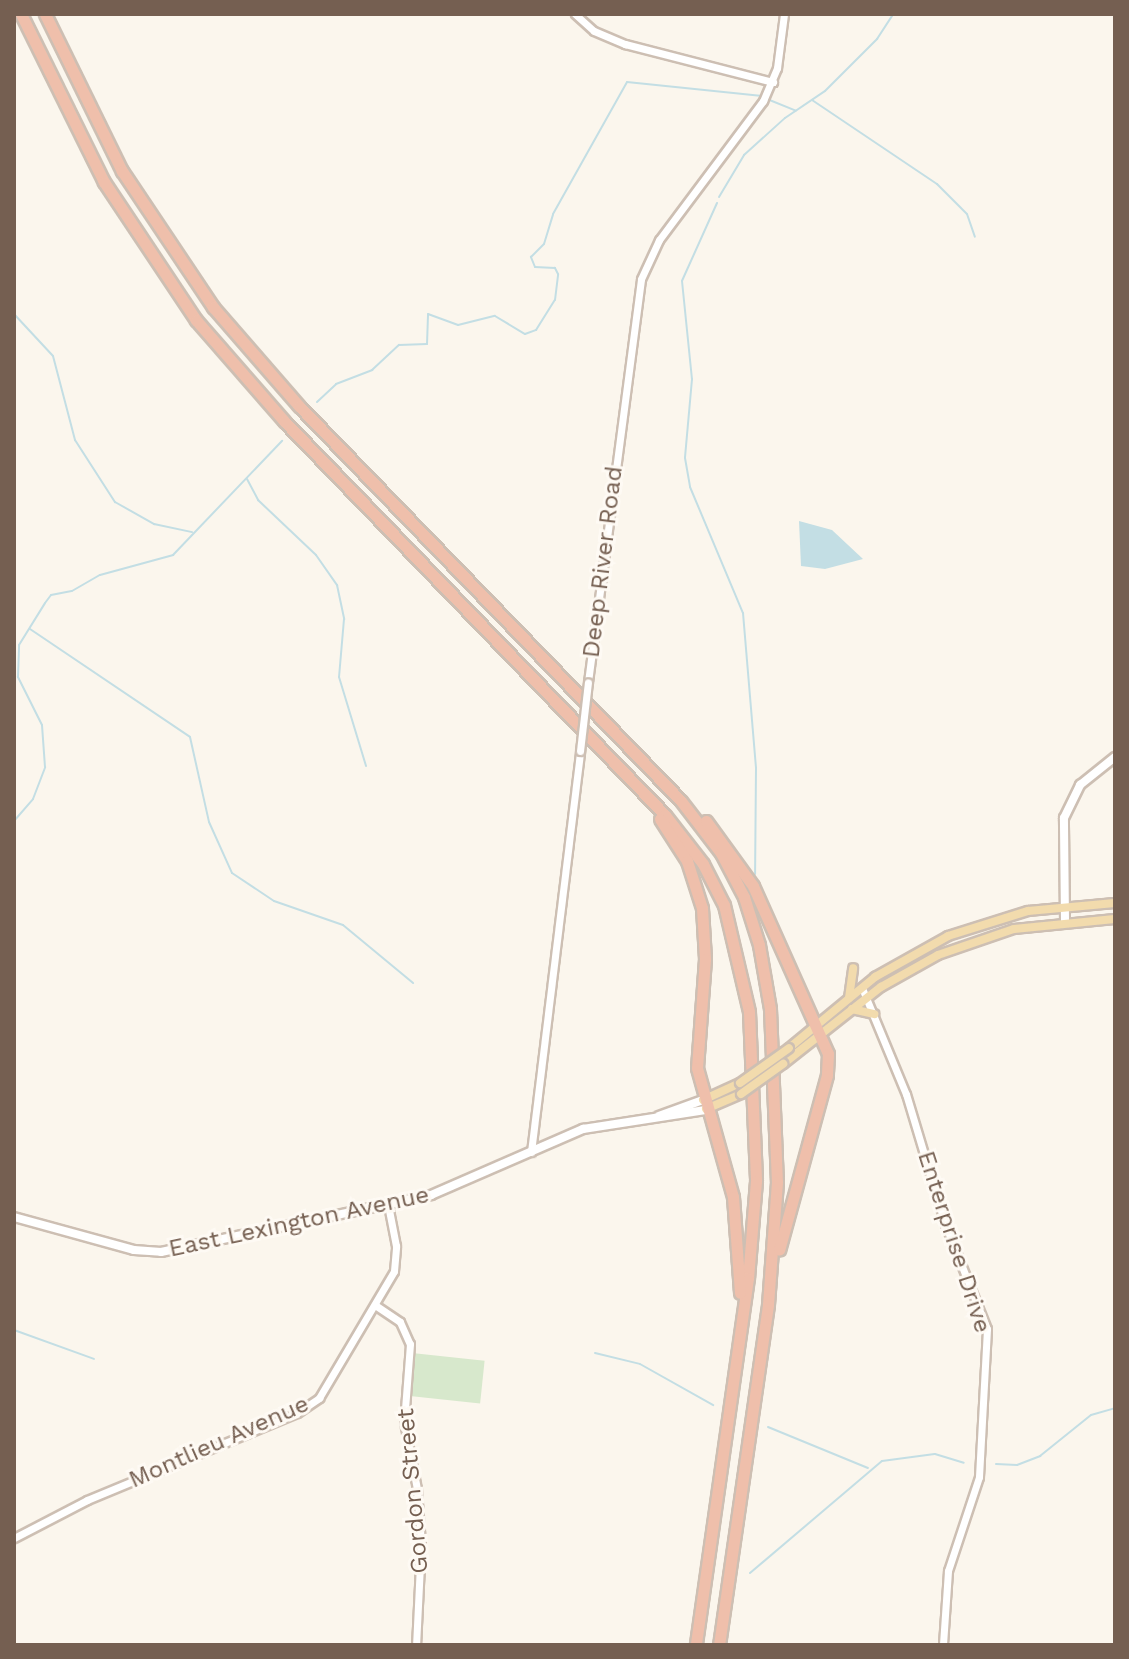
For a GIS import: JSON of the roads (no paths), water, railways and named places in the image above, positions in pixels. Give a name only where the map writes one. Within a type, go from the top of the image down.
[{"type":"highway","points":[[21,14],[104,182],[196,320],[261,396],[612,760],[703,864],[738,950],[751,1036],[756,1133],[752,1242],[696,1645]]},
{"type":"highway","points":[[45,14],[133,190],[233,333],[670,789],[711,826],[743,868],[818,1029],[828,1069],[768,1305]]},
{"type":"highway","points":[[612,760],[674,839],[699,895],[705,946],[697,1060],[704,1105],[737,1222],[740,1326]]},
{"type":"highway","points":[[670,789],[730,868],[762,961],[778,1133],[768,1305],[719,1645]]},
{"type":"main road","points":[[1065,921],[1060,842],[1066,812],[1080,785],[1115,757]]},
{"type":"main road","points":[[704,1105],[741,1094],[789,1059],[849,998],[875,977],[965,929],[1064,906],[1115,903]]},
{"type":"main road","points":[[704,1105],[909,969],[962,945],[1065,921],[1115,919]]},
{"type":"main road","points":[[849,998],[853,968],[875,977]]},
{"type":"main road","points":[[851,1009],[874,1014]]},
{"type":"main road","name":"East Lexington Avenue","points":[[14,1217],[149,1252],[388,1205],[450,1189],[587,1128],[704,1105]]},
{"type":"street","points":[[575,14],[594,31],[625,44],[773,82]]},
{"type":"street","name":"Deep River Road","points":[[531,1152],[588,682],[643,271],[664,232],[765,98],[773,82],[784,14]]},
{"type":"street","name":"Enterprise Drive","points":[[862,988],[987,1329],[980,1465],[945,1584],[943,1645]]},
{"type":"street","name":"Montlieu Avenue","points":[[14,1538],[87,1500],[310,1405],[330,1383],[375,1305],[396,1260],[388,1205]]},
{"type":"street","name":"Gordon Street","points":[[375,1305],[400,1322],[410,1344],[404,1422],[417,1489],[421,1544],[416,1645]]},
{"type":"water","points":[[799,521],[832,530],[863,559],[825,569],[801,566]]},
{"type":"waterway","points":[[719,197],[744,155],[785,118],[825,91],[877,39],[893,14]]},
{"type":"waterway","points":[[317,402],[336,384],[372,370],[399,345],[427,344],[428,314],[458,325],[495,316],[525,334],[536,330],[555,300],[558,274],[555,268],[535,267],[531,257],[544,244],[553,214],[627,82],[762,96]]},
{"type":"waterway","points":[[767,99],[796,111]]},
{"type":"waterway","points":[[812,100],[937,184],[967,214],[975,237]]},
{"type":"waterway","points":[[717,203],[682,281],[692,379],[685,458],[690,487],[743,613],[756,768],[755,874]]},
{"type":"waterway","points":[[14,314],[53,356],[75,440],[115,502],[154,524],[192,532]]},
{"type":"waterway","points":[[14,821],[33,799],[45,767],[42,725],[18,677],[19,645],[45,603],[51,595],[72,591],[100,575],[173,555],[282,441]]},
{"type":"waterway","points":[[247,479],[258,500],[316,555],[337,585],[344,619],[339,677],[366,766]]},
{"type":"waterway","points":[[30,629],[190,737],[209,822],[232,873],[274,901],[343,925],[413,983]]},
{"type":"waterway","points":[[14,1330],[94,1359]]},
{"type":"waterway","points":[[595,1353],[640,1364],[713,1405]]},
{"type":"waterway","points":[[996,1464],[1017,1465],[1040,1456],[1091,1415],[1115,1408]]},
{"type":"waterway","points":[[768,1427],[868,1468]]},
{"type":"waterway","points":[[750,1573],[882,1461],[935,1454],[964,1463]]}]
